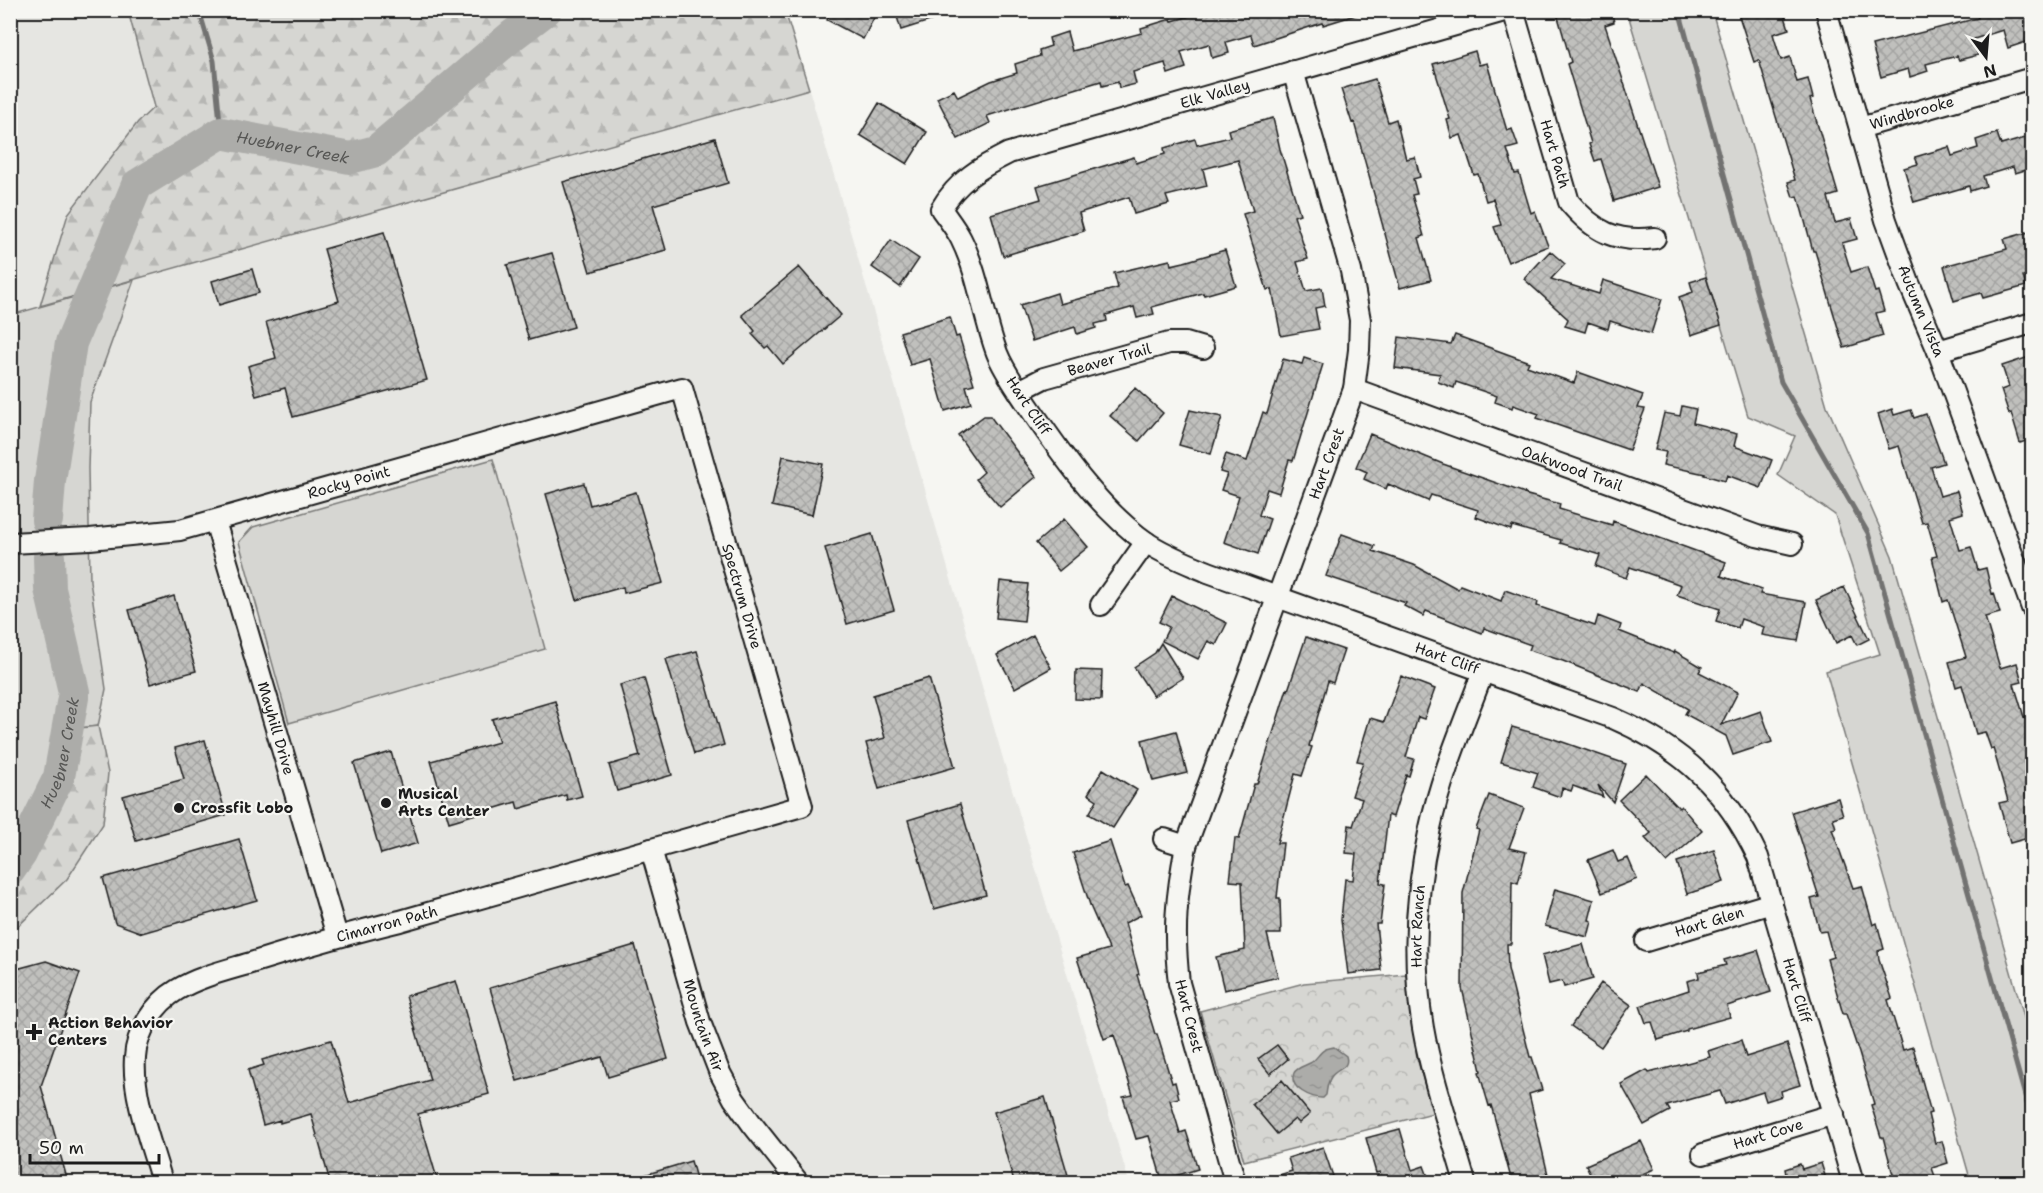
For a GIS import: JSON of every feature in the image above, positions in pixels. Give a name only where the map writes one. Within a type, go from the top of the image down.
[{"type":"street","name":"Elk Valley","points":[[941,209],[949,195],[967,177],[1010,153],[1508,10]]},
{"type":"street","name":"Hart Path","points":[[1513,10],[1569,202],[1588,223],[1613,236],[1636,240],[1655,238]]},
{"type":"street","name":"Autumn Vista","points":[[1826,10],[1886,220],[1909,283],[1938,351],[2032,608]]},
{"type":"street","name":"Hart Crest","points":[[1235,1182],[1179,983],[1174,921],[1177,891],[1186,846],[1354,389],[1359,350],[1360,320],[1351,271],[1293,71]]},
{"type":"street","name":"Windbrooke","points":[[1860,128],[2032,78]]},
{"type":"street","name":"Hart Cliff","points":[[941,209],[961,237],[971,262],[997,352],[1006,373],[1040,423],[1086,482],[1115,516],[1146,542],[1189,564],[1276,597],[1613,718],[1659,741],[1700,772],[1733,812],[1758,857],[1853,1182]]},
{"type":"street","points":[[1938,351],[2032,323]]},
{"type":"street","name":"Beaver Trail","points":[[1019,392],[1044,378],[1169,343],[1186,343],[1203,348]]},
{"type":"street","name":"Rocky Point","points":[[10,543],[180,530],[682,388]]},
{"type":"street","name":"Spectrum Drive","points":[[682,388],[802,806]]},
{"type":"street","name":"Oakwood Trail","points":[[1354,389],[1757,536],[1792,544]]},
{"type":"street","name":"Mayhill Drive","points":[[215,521],[337,936]]},
{"type":"street","points":[[1101,605],[1146,542]]},
{"type":"street","name":"Hart Ranch","points":[[1465,1182],[1435,1079],[1424,1029],[1417,978],[1416,927],[1420,876],[1430,826],[1445,776],[1483,672]]},
{"type":"street","name":"Cimarron Path","points":[[162,1182],[136,1088],[135,1057],[140,1036],[154,1010],[176,990],[203,978],[337,936],[400,921],[802,806]]},
{"type":"street","points":[[1164,839],[1186,846]]},
{"type":"street","name":"Mountain Air","points":[[651,849],[700,1022],[719,1071],[752,1124],[798,1182]]},
{"type":"street","name":"Hart Glen","points":[[1646,941],[1772,903]]},
{"type":"street","name":"Hart Cove","points":[[1703,1154],[1834,1114]]},
{"type":"shaded area","points":[[10,11],[259,11],[138,122],[68,214],[40,306],[809,89],[1006,769],[1129,1182],[11,1182]]},
{"type":"green space","points":[[128,11],[785,11],[809,89],[40,306],[68,214],[138,122],[154,107]]},
{"type":"green space","points":[[1627,11],[1712,11],[1827,406],[1892,556],[2032,1045],[2032,1182],[1971,1182],[1826,671],[1880,654],[1835,515],[1778,475],[1795,436],[1748,416]]},
{"type":"green space","points":[[134,280],[90,402],[88,468],[90,581],[106,689],[98,726],[61,730],[32,807],[11,850],[11,315]]},
{"type":"green space","points":[[493,459],[545,649],[289,723],[239,542],[253,527]]},
{"type":"green space","points":[[98,726],[108,773],[103,824],[67,879],[11,933],[11,850],[32,807],[61,730]]},
{"type":"green space","points":[[1406,974],[1417,1058],[1433,1113],[1244,1161],[1200,1011],[1304,983]]},
{"type":"water","points":[[1334,1047],[1346,1056],[1347,1060],[1345,1066],[1331,1077],[1326,1095],[1318,1098],[1302,1092],[1294,1083],[1295,1071],[1312,1062],[1324,1050]]},
{"type":"building","points":[[832,10],[878,10],[863,39],[827,20]]},
{"type":"building","points":[[895,10],[952,10],[952,14],[901,30]]},
{"type":"building","points":[[1212,10],[1359,10],[1359,14],[1323,25],[1322,23],[1254,45],[1251,35],[1226,42],[1229,53],[1212,58],[1209,44],[1181,52],[1186,68],[1168,74],[1165,63],[1133,72],[1136,84],[1119,88],[1118,82],[1102,86],[1101,81],[987,116],[990,123],[958,139],[937,98],[954,90],[958,97],[991,81],[1017,73],[1015,64],[1040,56],[1039,50],[1051,46],[1049,38],[1067,32],[1072,51],[1142,33],[1141,28],[1171,19],[1172,21]]},
{"type":"building","points":[[1556,10],[1611,10],[1614,22],[1605,25],[1658,187],[1614,201],[1601,159],[1595,161],[1589,144],[1591,143],[1567,64],[1571,62]]},
{"type":"building","points":[[1737,10],[1783,10],[1789,29],[1773,34],[1781,60],[1790,57],[1797,82],[1808,79],[1813,98],[1810,99],[1838,194],[1828,197],[1835,223],[1851,219],[1857,239],[1842,243],[1851,272],[1867,267],[1875,292],[1878,291],[1884,311],[1876,313],[1883,336],[1844,348],[1798,196],[1793,197],[1788,182],[1795,180],[1759,60],[1754,62]]},
{"type":"building","points":[[1976,10],[2032,10],[2032,40],[2008,48],[2003,30],[1974,39],[1978,55],[1959,60],[1957,56],[1926,64],[1928,71],[1910,77],[1908,69],[1881,77],[1872,45],[1978,18]]},
{"type":"building","points":[[1475,51],[1479,65],[1487,63],[1507,131],[1512,129],[1518,146],[1507,149],[1515,174],[1519,173],[1531,213],[1535,211],[1548,246],[1508,262],[1494,227],[1501,225],[1493,199],[1486,201],[1478,174],[1474,175],[1461,135],[1452,138],[1447,120],[1450,119],[1433,64]]},
{"type":"building","points":[[1375,79],[1388,122],[1396,119],[1406,159],[1415,157],[1420,177],[1413,179],[1417,194],[1412,195],[1424,236],[1419,238],[1431,280],[1400,288],[1354,122],[1352,123],[1341,89]]},
{"type":"building","points":[[879,103],[927,132],[907,164],[860,135]]},
{"type":"building","points":[[1273,118],[1300,214],[1294,216],[1308,259],[1297,262],[1306,291],[1322,288],[1325,306],[1315,308],[1319,329],[1281,336],[1272,289],[1267,290],[1243,214],[1253,211],[1238,160],[1203,169],[1207,186],[1166,196],[1169,204],[1134,214],[1129,197],[1079,213],[1084,231],[1003,256],[991,214],[1041,199],[1037,186],[1134,157],[1136,163],[1165,154],[1164,148],[1195,139],[1197,145],[1230,137],[1228,130]]},
{"type":"building","points":[[1997,133],[2001,145],[2032,136],[2032,168],[2015,173],[2013,167],[1983,176],[1986,186],[1970,191],[1969,186],[1914,202],[1904,168],[1918,164],[1915,157],[1949,147],[1952,156],[1978,148],[1976,140]]},
{"type":"building","points":[[715,138],[728,183],[653,205],[666,250],[590,272],[563,182]]},
{"type":"building","points":[[2032,231],[2032,273],[2023,276],[2026,286],[1983,298],[1981,293],[1954,301],[1944,266],[2007,249],[2004,239]]},
{"type":"building","points":[[384,232],[427,380],[293,417],[285,388],[256,396],[248,366],[276,358],[266,322],[339,301],[324,249]]},
{"type":"building","points":[[891,240],[919,259],[900,287],[872,267]]},
{"type":"building","points":[[1225,250],[1236,286],[1152,307],[1154,314],[1137,318],[1134,307],[1106,315],[1107,321],[1095,324],[1096,328],[1077,334],[1075,327],[1032,341],[1020,305],[1057,293],[1060,304],[1118,288],[1114,273],[1170,260],[1171,265]]},
{"type":"building","points":[[1550,251],[1565,264],[1551,279],[1599,294],[1603,280],[1662,299],[1651,334],[1610,321],[1608,329],[1588,322],[1585,332],[1565,326],[1568,319],[1524,279]]},
{"type":"building","points":[[552,253],[574,327],[529,340],[507,265]]},
{"type":"building","points":[[799,267],[841,315],[783,364],[768,346],[765,348],[752,334],[755,331],[742,315]]},
{"type":"building","points":[[252,269],[259,293],[219,305],[212,281]]},
{"type":"building","points":[[1706,277],[1721,325],[1691,335],[1679,297],[1693,292],[1690,282]]},
{"type":"building","points":[[950,317],[956,337],[959,336],[974,384],[966,386],[971,403],[945,411],[930,359],[910,365],[900,332]]},
{"type":"building","points":[[1455,335],[1529,362],[1527,366],[1574,383],[1578,372],[1643,395],[1638,408],[1645,409],[1629,450],[1537,418],[1539,414],[1513,405],[1512,408],[1495,402],[1497,396],[1456,382],[1454,388],[1438,382],[1440,374],[1395,368],[1399,337],[1451,344]]},
{"type":"building","points":[[2032,356],[2032,439],[2020,443],[2001,390],[2009,387],[2002,366]]},
{"type":"building","points":[[1304,358],[1323,364],[1293,461],[1289,460],[1279,493],[1267,489],[1259,515],[1270,519],[1258,554],[1224,542],[1239,496],[1221,490],[1227,474],[1220,472],[1226,454],[1247,461],[1263,412],[1267,414],[1283,359],[1302,364]]},
{"type":"building","points":[[1135,388],[1163,413],[1139,441],[1110,416]]},
{"type":"building","points":[[1682,406],[1696,409],[1693,423],[1737,434],[1734,446],[1772,460],[1761,488],[1727,475],[1725,481],[1663,465],[1666,452],[1655,450],[1664,413],[1680,416]]},
{"type":"building","points":[[1892,409],[1894,415],[1911,410],[1914,418],[1926,414],[1944,463],[1931,467],[1940,496],[1957,491],[1963,513],[1950,517],[1960,550],[1971,547],[1978,570],[1986,568],[1992,594],[1994,593],[2000,613],[1985,617],[2000,668],[2017,663],[2022,682],[2014,684],[2024,717],[2032,715],[2032,837],[2010,843],[1999,803],[2008,801],[1993,748],[1991,749],[1985,732],[1976,734],[1962,685],[1956,687],[1949,662],[1966,657],[1948,600],[1943,602],[1932,557],[1937,556],[1927,522],[1922,523],[1899,446],[1889,449],[1878,414]]},
{"type":"building","points":[[1190,410],[1222,417],[1211,454],[1179,445]]},
{"type":"building","points":[[984,416],[990,416],[1036,477],[1000,507],[976,479],[984,472],[958,435]]},
{"type":"building","points":[[1370,434],[1524,494],[1560,504],[1559,509],[1612,525],[1613,521],[1726,562],[1721,576],[1762,590],[1760,594],[1806,602],[1798,641],[1762,635],[1764,627],[1741,619],[1738,628],[1716,621],[1720,609],[1677,595],[1681,585],[1630,567],[1626,578],[1596,566],[1600,555],[1560,543],[1561,540],[1512,526],[1511,530],[1476,517],[1478,510],[1431,495],[1428,501],[1388,484],[1386,489],[1364,479],[1367,472],[1356,467]]},
{"type":"building","points":[[783,456],[823,464],[812,515],[772,506]]},
{"type":"building","points":[[584,483],[590,505],[636,492],[663,583],[624,593],[623,587],[577,600],[546,494]]},
{"type":"building","points":[[1064,519],[1088,547],[1059,571],[1036,543]]},
{"type":"building","points":[[872,534],[894,610],[847,624],[825,548]]},
{"type":"building","points":[[1342,534],[1375,546],[1373,551],[1414,565],[1458,589],[1460,585],[1501,601],[1505,590],[1538,602],[1537,606],[1595,626],[1598,616],[1621,625],[1619,631],[1674,653],[1675,651],[1702,667],[1699,672],[1738,692],[1721,725],[1761,711],[1772,742],[1733,755],[1726,736],[1685,714],[1688,709],[1644,683],[1640,692],[1529,650],[1531,645],[1484,628],[1482,633],[1426,611],[1423,616],[1404,606],[1406,603],[1326,576]]},
{"type":"building","points":[[1000,581],[1028,584],[1024,621],[996,618]]},
{"type":"building","points":[[1844,587],[1869,639],[1857,645],[1852,635],[1836,643],[1816,600]]},
{"type":"building","points":[[174,596],[196,671],[150,684],[129,610]]},
{"type":"building","points":[[1172,596],[1227,623],[1216,645],[1208,641],[1198,659],[1162,641],[1169,627],[1159,622]]},
{"type":"building","points":[[1033,635],[1051,668],[1015,688],[997,655]]},
{"type":"building","points":[[1306,637],[1344,650],[1333,683],[1328,681],[1309,746],[1312,747],[1302,776],[1295,774],[1277,843],[1283,843],[1277,898],[1280,898],[1281,934],[1267,934],[1278,977],[1224,990],[1216,957],[1245,950],[1242,882],[1230,881],[1235,838],[1239,839],[1254,784],[1257,784]]},
{"type":"building","points":[[1161,643],[1183,678],[1153,696],[1134,667],[1155,653]]},
{"type":"building","points":[[697,651],[724,745],[694,754],[666,659]]},
{"type":"building","points":[[1076,670],[1102,671],[1101,700],[1075,699]]},
{"type":"building","points":[[1401,676],[1435,689],[1424,719],[1418,717],[1406,757],[1414,759],[1409,776],[1406,775],[1393,817],[1388,815],[1380,883],[1385,884],[1380,924],[1376,924],[1381,970],[1348,974],[1341,920],[1345,879],[1353,880],[1356,854],[1346,853],[1349,825],[1353,826],[1362,799],[1352,796],[1363,762],[1357,761],[1370,718],[1384,722]]},
{"type":"building","points":[[644,678],[672,775],[617,791],[609,765],[640,756],[620,685]]},
{"type":"building","points":[[929,678],[955,767],[879,789],[866,743],[885,738],[873,695]]},
{"type":"building","points":[[555,701],[582,796],[567,800],[566,795],[518,809],[516,802],[449,822],[431,761],[499,742],[492,719]]},
{"type":"building","points":[[1512,727],[1626,764],[1613,802],[1598,785],[1603,797],[1573,786],[1571,791],[1562,788],[1560,797],[1533,787],[1538,773],[1501,762]]},
{"type":"building","points":[[1176,731],[1187,773],[1153,781],[1142,740]]},
{"type":"building","points":[[205,740],[226,815],[136,841],[123,796],[184,779],[175,748]]},
{"type":"building","name":"Musical Arts Center","points":[[391,752],[418,843],[381,854],[354,763]]},
{"type":"building","points":[[1103,769],[1137,790],[1113,828],[1089,814],[1097,800],[1088,794]]},
{"type":"building","points":[[1646,774],[1679,808],[1681,806],[1702,831],[1667,862],[1645,838],[1651,833],[1619,800]]},
{"type":"building","points":[[1489,795],[1524,808],[1509,848],[1526,852],[1518,883],[1512,881],[1511,944],[1507,944],[1508,969],[1530,1057],[1532,1057],[1542,1090],[1529,1094],[1549,1179],[1537,1182],[1512,1182],[1491,1105],[1489,1106],[1479,1072],[1481,1071],[1462,988],[1463,893],[1479,830],[1476,829]]},
{"type":"building","points":[[1838,798],[1843,815],[1833,818],[1836,828],[1832,829],[1853,888],[1862,886],[1873,925],[1877,923],[1884,949],[1878,951],[1879,960],[1892,998],[1888,1000],[1903,1050],[1913,1047],[1931,1113],[1928,1114],[1935,1143],[1942,1141],[1948,1163],[1932,1168],[1937,1182],[1895,1182],[1883,1137],[1881,1137],[1871,1105],[1874,1104],[1859,1053],[1846,1014],[1843,1014],[1827,959],[1833,957],[1826,931],[1820,932],[1811,899],[1819,897],[1792,812]]},
{"type":"building","points":[[960,804],[986,895],[934,909],[908,820]]},
{"type":"building","points":[[239,839],[257,900],[142,933],[115,923],[103,878]]},
{"type":"building","points":[[1110,841],[1125,887],[1128,886],[1141,915],[1125,923],[1139,974],[1137,975],[1155,1034],[1157,1034],[1172,1083],[1175,1082],[1179,1098],[1170,1100],[1180,1133],[1186,1131],[1198,1169],[1162,1180],[1149,1136],[1136,1139],[1123,1097],[1133,1095],[1114,1035],[1104,1039],[1077,958],[1109,949],[1091,908],[1073,853]]},
{"type":"building","points":[[1613,850],[1618,862],[1628,858],[1637,879],[1602,893],[1588,860]]},
{"type":"building","points":[[1714,850],[1724,882],[1687,894],[1677,862]]},
{"type":"building","points":[[1555,889],[1594,900],[1588,937],[1545,926]]},
{"type":"building","points":[[1583,944],[1593,979],[1564,987],[1562,981],[1549,984],[1542,955]]},
{"type":"building","points":[[635,945],[668,1059],[608,1077],[602,1057],[517,1081],[490,988]]},
{"type":"building","points":[[1758,950],[1771,992],[1727,1006],[1730,1017],[1658,1040],[1652,1022],[1646,1023],[1640,1006],[1689,990],[1687,981],[1699,978],[1698,972],[1726,965],[1724,960]]},
{"type":"building","name":"Action Behavior Centers","points":[[46,961],[80,973],[41,1086],[68,1182],[10,1182],[10,977],[13,970]]},
{"type":"building","points":[[456,981],[489,1094],[418,1114],[438,1182],[330,1182],[311,1114],[280,1123],[280,1120],[263,1125],[248,1070],[264,1065],[262,1060],[331,1040],[349,1103],[430,1080],[406,996]]},
{"type":"building","points":[[1601,983],[1631,1005],[1601,1047],[1571,1026]]},
{"type":"building","points":[[1741,1040],[1746,1057],[1787,1044],[1800,1085],[1781,1091],[1782,1096],[1766,1101],[1763,1092],[1725,1104],[1720,1091],[1667,1106],[1670,1111],[1644,1125],[1621,1084],[1647,1070],[1649,1073],[1710,1057],[1708,1051]]},
{"type":"building","points":[[1277,1045],[1288,1059],[1270,1074],[1258,1059]]},
{"type":"building","points":[[1282,1080],[1310,1114],[1299,1123],[1295,1119],[1277,1134],[1252,1104]]},
{"type":"building","points":[[1045,1097],[1070,1182],[1014,1182],[994,1112]]},
{"type":"building","points":[[1400,1129],[1412,1170],[1424,1166],[1430,1182],[1381,1182],[1380,1172],[1376,1173],[1366,1138]]},
{"type":"building","points":[[1641,1141],[1654,1169],[1624,1182],[1594,1182],[1586,1165]]},
{"type":"building","points":[[1323,1147],[1335,1182],[1265,1182],[1264,1180],[1292,1171],[1288,1158]]},
{"type":"building","points":[[691,1161],[697,1182],[632,1182],[631,1179]]},
{"type":"building","points":[[1821,1163],[1827,1182],[1770,1182],[1769,1179],[1786,1174],[1785,1169],[1800,1164],[1802,1169]]},
{"type":"waterway","points":[[199,10],[214,61],[221,133]]},
{"type":"waterway","name":"Huebner Creek","points":[[47,520],[50,481],[71,343],[137,185],[221,133],[350,158],[376,151],[513,35],[546,10]]},
{"type":"waterway","points":[[1679,10],[1781,382],[1868,533],[2032,1121]]},
{"type":"waterway","name":"Huebner Creek","points":[[10,870],[21,854],[59,777],[74,692],[50,589],[49,557]]},
{"type":"place","name":"Musical Arts Center","points":[[386,803]]},
{"type":"place","name":"Crossfit Lobo","points":[[179,808]]},
{"type":"place","name":"Action Behavior Centers","points":[[34,1032]]}]
